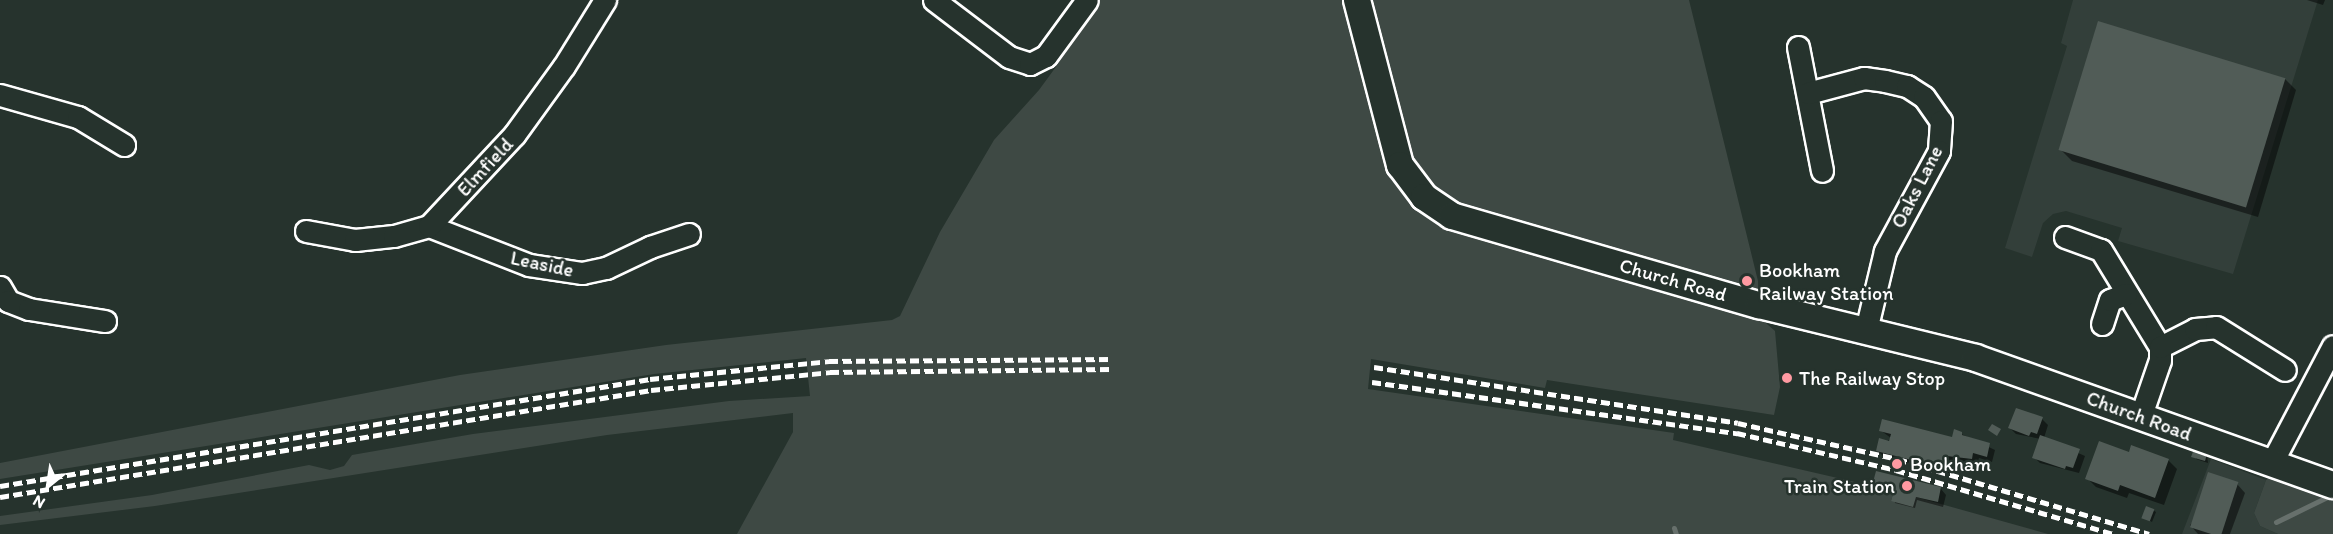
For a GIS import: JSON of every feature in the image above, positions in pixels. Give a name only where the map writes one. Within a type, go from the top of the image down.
[{"type":"street","name":"Elmfield","points":[[429,226],[514,135],[564,66],[605,0]]},
{"type":"street","points":[[934,0],[995,48],[1030,64],[1046,56],[1088,0]]},
{"type":"street","name":"Church Road","points":[[1357,0],[1400,165],[1424,197],[1452,216],[1759,305],[1976,358],[2333,485]]},
{"type":"street","points":[[1798,46],[1822,171]]},
{"type":"street","name":"Oaks Lane","points":[[1808,93],[1864,78],[1885,81],[1907,86],[1924,97],[1941,121],[1939,150],[1885,251],[1866,330]]},
{"type":"street","points":[[0,95],[78,117],[124,145]]},
{"type":"street","points":[[306,231],[355,240],[394,236],[429,226]]},
{"type":"street","name":"Leaside","points":[[429,226],[529,265],[582,273],[606,268],[650,247],[689,234]]},
{"type":"street","points":[[2065,237],[2101,250],[2160,347],[2160,360],[2140,417]]},
{"type":"street","points":[[2102,324],[2110,300],[2126,294]]},
{"type":"street","points":[[3,298],[50,315],[105,321]]},
{"type":"street","points":[[2160,347],[2195,330],[2216,327],[2285,370]]},
{"type":"street","points":[[2271,464],[2333,346]]},
{"type":"shaded area","points":[[1097,0],[1689,0],[1758,281],[1759,317],[1775,331],[1780,387],[1774,415],[1547,380],[1545,388],[1371,359],[1368,389],[1674,433],[1673,440],[1894,491],[1891,501],[1916,497],[2048,534],[737,534],[793,432],[793,413],[607,435],[155,506],[0,525],[0,516],[152,495],[309,465],[330,470],[344,466],[352,455],[473,434],[729,401],[810,396],[806,358],[654,374],[0,479],[0,463],[460,375],[666,345],[892,320],[900,316],[940,232],[994,140],[1039,90],[1058,64],[1059,52]]},
{"type":"shaded area","points":[[2073,0],[2318,0],[2233,274],[2118,241],[2122,228],[2066,211],[2053,214],[2043,223],[2032,257],[2005,248],[2067,46],[2061,43]]},
{"type":"shaded area","points":[[2211,459],[2266,480],[2254,513],[2260,526],[2278,534],[2182,534]]},
{"type":"shaded area","points":[[2271,476],[2333,498],[2333,534],[2278,534],[2260,526],[2254,513],[2266,480]]},
{"type":"building","points":[[2098,21],[2285,78],[2246,207],[2059,150]]},
{"type":"building","points":[[2016,408],[2043,417],[2037,434],[2031,432],[2029,436],[2008,428]]},
{"type":"building","points":[[1882,419],[1952,437],[1954,429],[1962,432],[1962,435],[1990,443],[1987,457],[1973,453],[1972,459],[1947,456],[1943,468],[1876,451],[1879,438],[1889,441],[1891,434],[1879,431]]},
{"type":"building","points":[[1992,424],[2001,429],[1997,436],[1988,430]]},
{"type":"building","points":[[2040,435],[2080,449],[2073,468],[2066,466],[2065,469],[2032,458]]},
{"type":"building","points":[[2099,441],[2129,452],[2131,445],[2169,459],[2155,498],[2120,485],[2118,491],[2085,479]]},
{"type":"building","points":[[2194,449],[2207,454],[2205,461],[2191,457]]},
{"type":"building","name":"Train Station","points":[[1876,471],[1941,487],[1938,502],[1916,497],[1913,507],[1891,501],[1894,491],[1872,486]]},
{"type":"building","points":[[2208,472],[2238,482],[2222,534],[2211,534],[2190,527]]},
{"type":"building","points":[[2146,506],[2154,509],[2150,521],[2141,518]]},
{"type":"waterway","points":[[2276,522],[2327,497]]},
{"type":"waterway","points":[[1674,528],[1676,534]]},
{"type":"railway","points":[[0,486],[650,379],[829,361],[1112,359]]},
{"type":"railway","points":[[1374,367],[1738,423],[1898,459],[2149,534]]},
{"type":"railway","points":[[0,497],[651,390],[830,372],[1112,369]]},
{"type":"railway","points":[[1372,382],[1737,433],[1896,470],[2114,534]]},
{"type":"place","name":"Bookham Railway Station","points":[[1747,281]]},
{"type":"place","name":"The Railway Stop","points":[[1787,378]]},
{"type":"place","name":"Bookham","points":[[1897,464]]},
{"type":"place","name":"Train Station","points":[[1907,486]]}]
